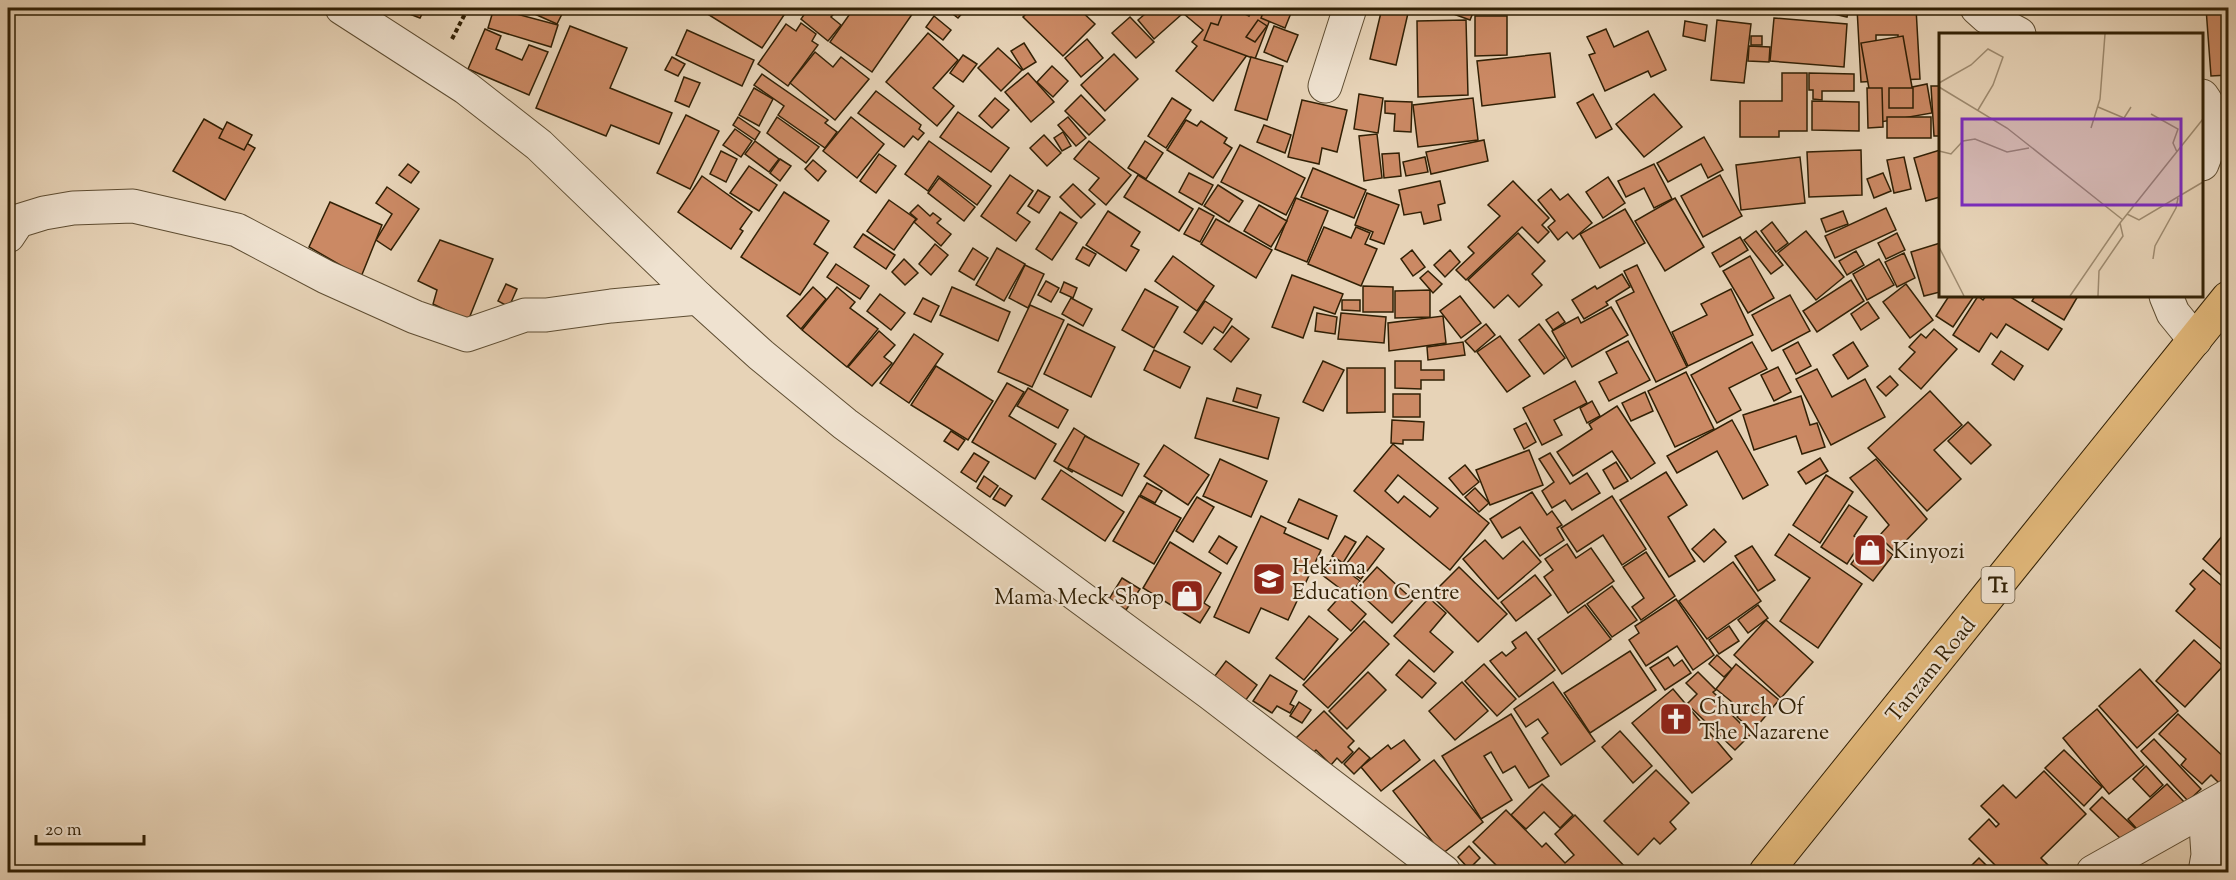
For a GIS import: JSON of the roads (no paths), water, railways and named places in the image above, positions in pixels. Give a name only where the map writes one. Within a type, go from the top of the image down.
[{"type":"highway","name":"Tanzam Road","points":[[1766,873],[2229,298]]},
{"type":"street","points":[[342,8],[466,88],[539,145],[698,298],[761,355],[845,424],[1210,693],[1444,873]]},
{"type":"street","points":[[1325,86],[1350,8]]},
{"type":"street","points":[[1977,8],[1987,17],[2017,33]]},
{"type":"street","points":[[2203,98],[2213,117],[2208,148],[2203,161]]},
{"type":"street","points":[[8,236],[18,221],[44,213],[73,208],[133,206],[237,230],[327,277],[416,317],[467,334],[525,315],[546,315],[698,298]]},
{"type":"street","points":[[2166,297],[2173,313],[2195,340]]},
{"type":"street","points":[[2092,873],[2217,803]]},
{"type":"street","points":[[2205,873],[2217,803]]},
{"type":"place","name":"Kinyozi","points":[[1870,550]]},
{"type":"place","name":"Hekima Education Centre","points":[[1269,579]]},
{"type":"place","name":"Mama Meck Shop","points":[[1187,596]]},
{"type":"place","name":"Church Of The Nazarene","points":[[1676,719]]}]
